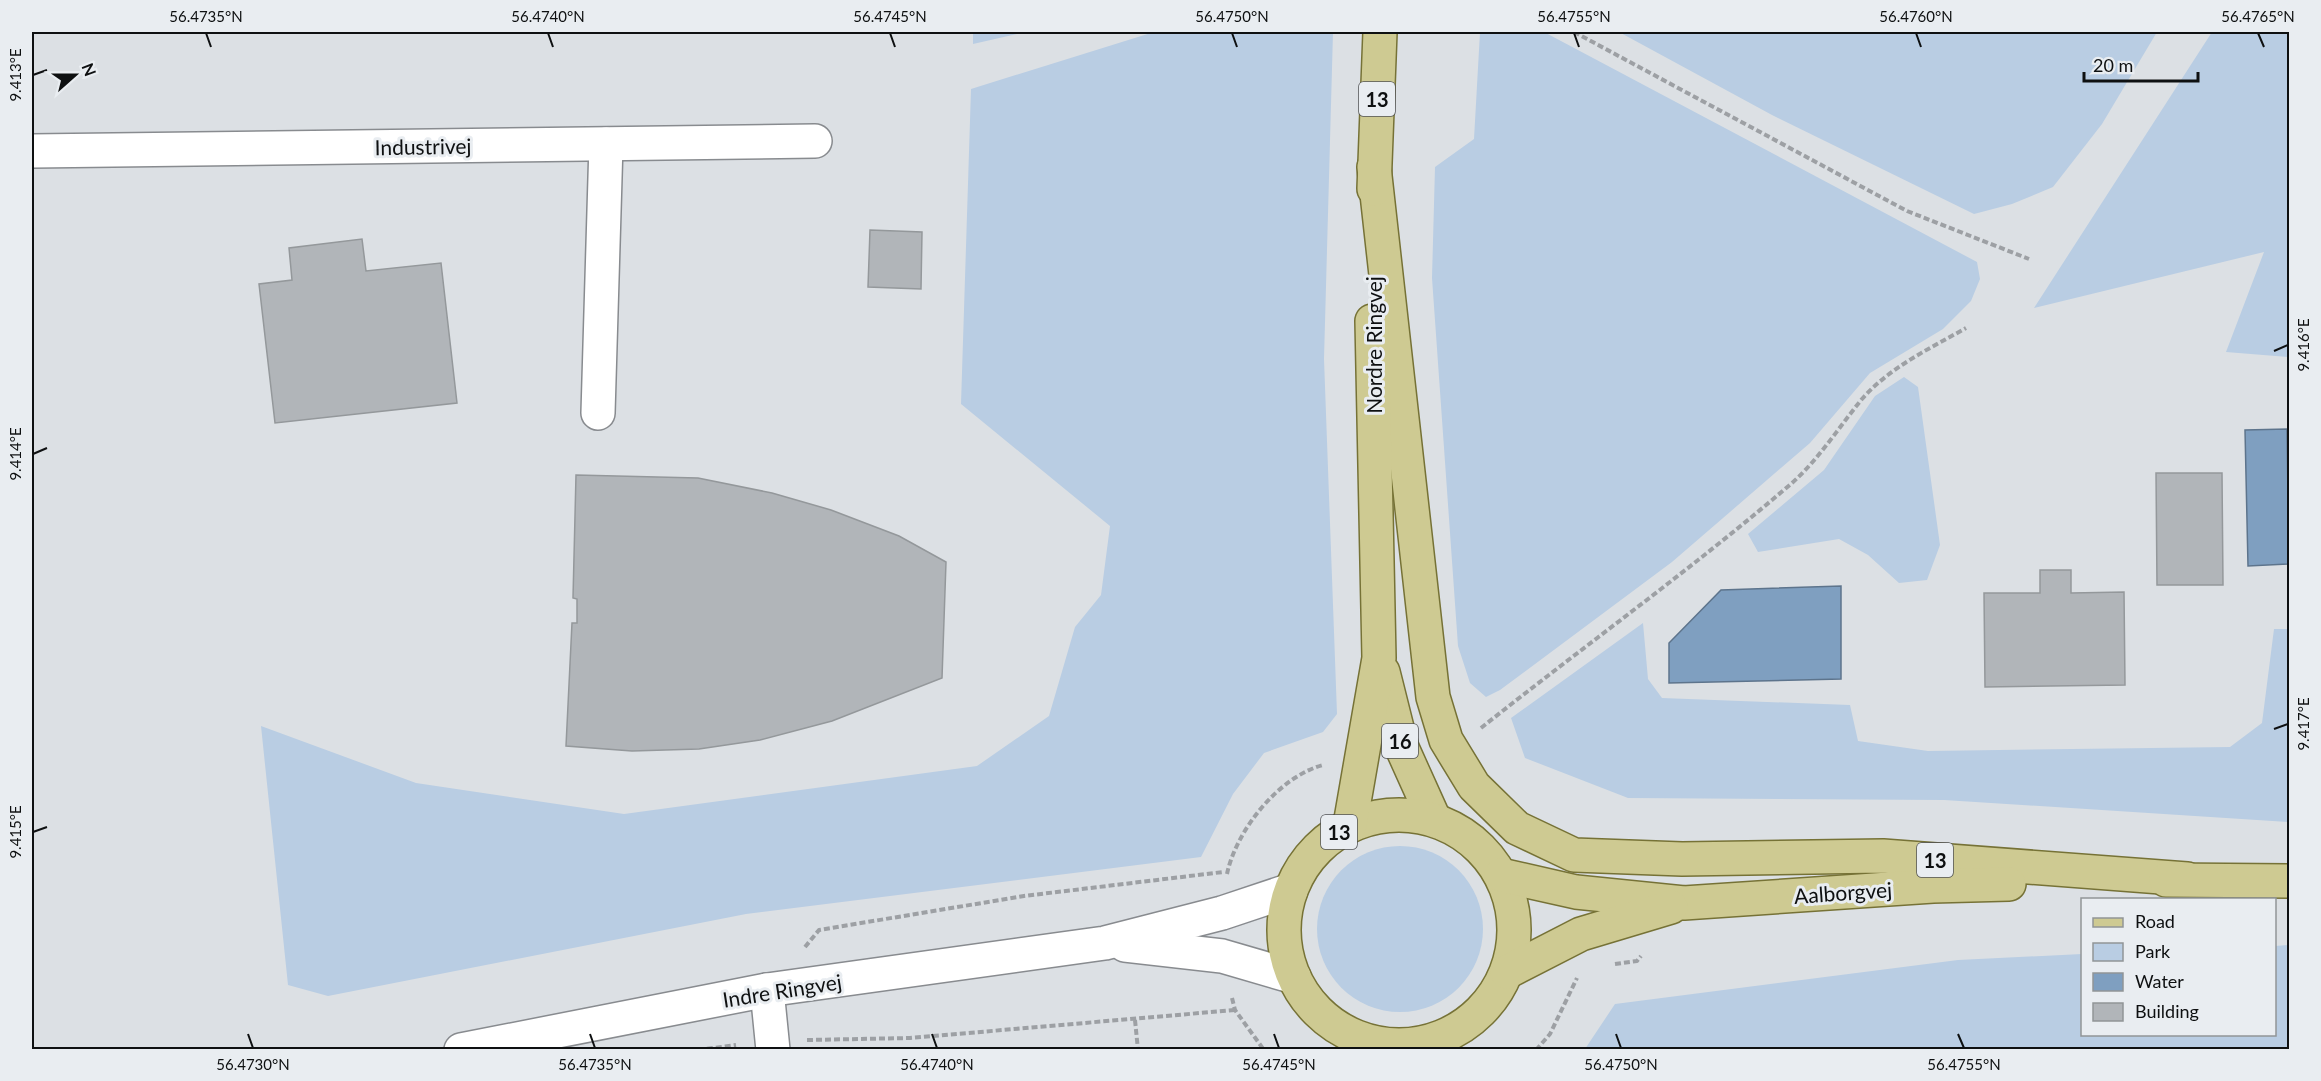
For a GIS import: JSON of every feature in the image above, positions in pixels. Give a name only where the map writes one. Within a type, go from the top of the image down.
[{"type":"main road","name":"Nordre Ringvej","points":[[1350,825],[1364,755],[1379,658],[1372,330],[1374,167],[1380,32]]},
{"type":"main road","name":"13","points":[[1374,167],[1433,697],[1461,736],[1474,786],[1516,828],[1574,855],[1682,859],[1883,856],[2187,879]]},
{"type":"main road","name":"Nordre Ringvej","points":[[1379,658],[1402,747],[1434,819]]},
{"type":"main road","name":"13","points":[[1406,814],[1434,819],[1461,832],[1484,851],[1501,875],[1512,907],[1514,940],[1507,972],[1496,994],[1456,1039],[1437,1039],[1412,1045],[1363,1044],[1320,1014],[1294,977],[1286,948],[1284,918],[1291,890],[1305,863],[1325,842],[1350,825],[1377,816],[1406,814]]},
{"type":"main road","name":"Aalborgvej","points":[[1501,875],[1576,892],[1684,903],[1933,886],[2187,879],[2289,881]]},
{"type":"main road","name":"Aalborgvej","points":[[1507,972],[1581,934],[1684,903]]},
{"type":"street","name":"Industrivej","points":[[32,151],[815,141]]},
{"type":"street","points":[[598,413],[606,144]]},
{"type":"street","name":"Indre Ringvej","points":[[461,1050],[767,990],[1105,943],[1222,913],[1291,890]]},
{"type":"street","name":"Indre Ringvej","points":[[1105,943],[1222,956],[1294,977]]},
{"type":"street","points":[[767,990],[773,1046]]},
{"type":"path","points":[[1574,32],[1907,211],[2029,259]]},
{"type":"path","points":[[1461,736],[1633,611],[1794,481],[1831,440],[1863,398],[1898,366],[1966,328]]},
{"type":"path","points":[[1222,913],[1227,871],[1253,817],[1278,790],[1314,768],[1364,755]]},
{"type":"path","points":[[804,948],[819,930],[1024,896],[1227,871]]},
{"type":"path","points":[[1222,956],[1235,1010],[1264,1050]]},
{"type":"path","points":[[698,1050],[909,1038],[1235,1010]]},
{"type":"path","points":[[1135,1020],[1138,1050]]},
{"type":"green space","points":[[973,32],[1026,32],[973,44]]},
{"type":"green space","points":[[1154,32],[1333,32],[1324,359],[1337,714],[1323,732],[1264,753],[1233,794],[1201,857],[746,914],[328,996],[288,985],[261,726],[416,783],[624,814],[977,766],[1049,716],[1075,627],[1101,595],[1110,526],[961,404],[971,89]]},
{"type":"green space","points":[[1480,32],[1544,32],[1977,262],[1980,279],[1971,301],[1943,329],[1870,373],[1810,443],[1672,562],[1500,690],[1486,697],[1470,683],[1458,646],[1432,278],[1435,167],[1474,139]]},
{"type":"green space","points":[[1619,32],[2157,32],[2102,124],[2053,187],[2012,204],[1974,214],[1772,115]]},
{"type":"green space","points":[[2212,32],[2289,32],[2289,357],[2226,352],[2264,252],[2034,308]]},
{"type":"green space","points":[[1904,377],[1918,387],[1940,545],[1927,580],[1899,583],[1868,555],[1839,539],[1758,552],[1748,534],[1824,470],[1875,396]]},
{"type":"green space","points":[[1643,623],[1648,679],[1662,698],[1850,705],[1858,741],[1928,751],[2230,747],[2262,723],[2274,629],[2289,629],[2289,822],[1944,800],[1628,798],[1525,758],[1511,718]]},
{"type":"green space","points":[[1400,846],[1416,847],[1432,852],[1459,870],[1477,897],[1482,913],[1482,945],[1477,961],[1459,988],[1432,1006],[1416,1011],[1400,1012],[1384,1011],[1368,1006],[1341,988],[1323,961],[1318,945],[1317,929],[1318,913],[1323,897],[1341,870],[1368,852],[1384,847]]},
{"type":"green space","points":[[2289,945],[2289,1049],[1585,1049],[1615,1004],[1958,960],[2081,954],[2081,1036],[2276,1036],[2276,946]]},
{"type":"water","points":[[2287,429],[2289,564],[2248,566],[2245,430]]},
{"type":"water","points":[[1841,586],[1841,679],[1669,683],[1669,643],[1721,590]]},
{"type":"building","points":[[870,230],[922,232],[921,289],[868,287]]},
{"type":"building","points":[[362,239],[366,271],[441,263],[457,403],[275,423],[259,284],[292,280],[289,248]]},
{"type":"building","points":[[2156,473],[2222,473],[2223,585],[2157,585]]},
{"type":"building","points":[[576,475],[698,478],[772,493],[831,510],[899,536],[946,562],[942,678],[832,721],[760,740],[699,749],[632,751],[566,746],[572,623],[577,623],[577,599],[573,598]]},
{"type":"building","points":[[2040,570],[2071,570],[2071,593],[2124,592],[2125,685],[1985,687],[1984,593],[2040,593]]}]
